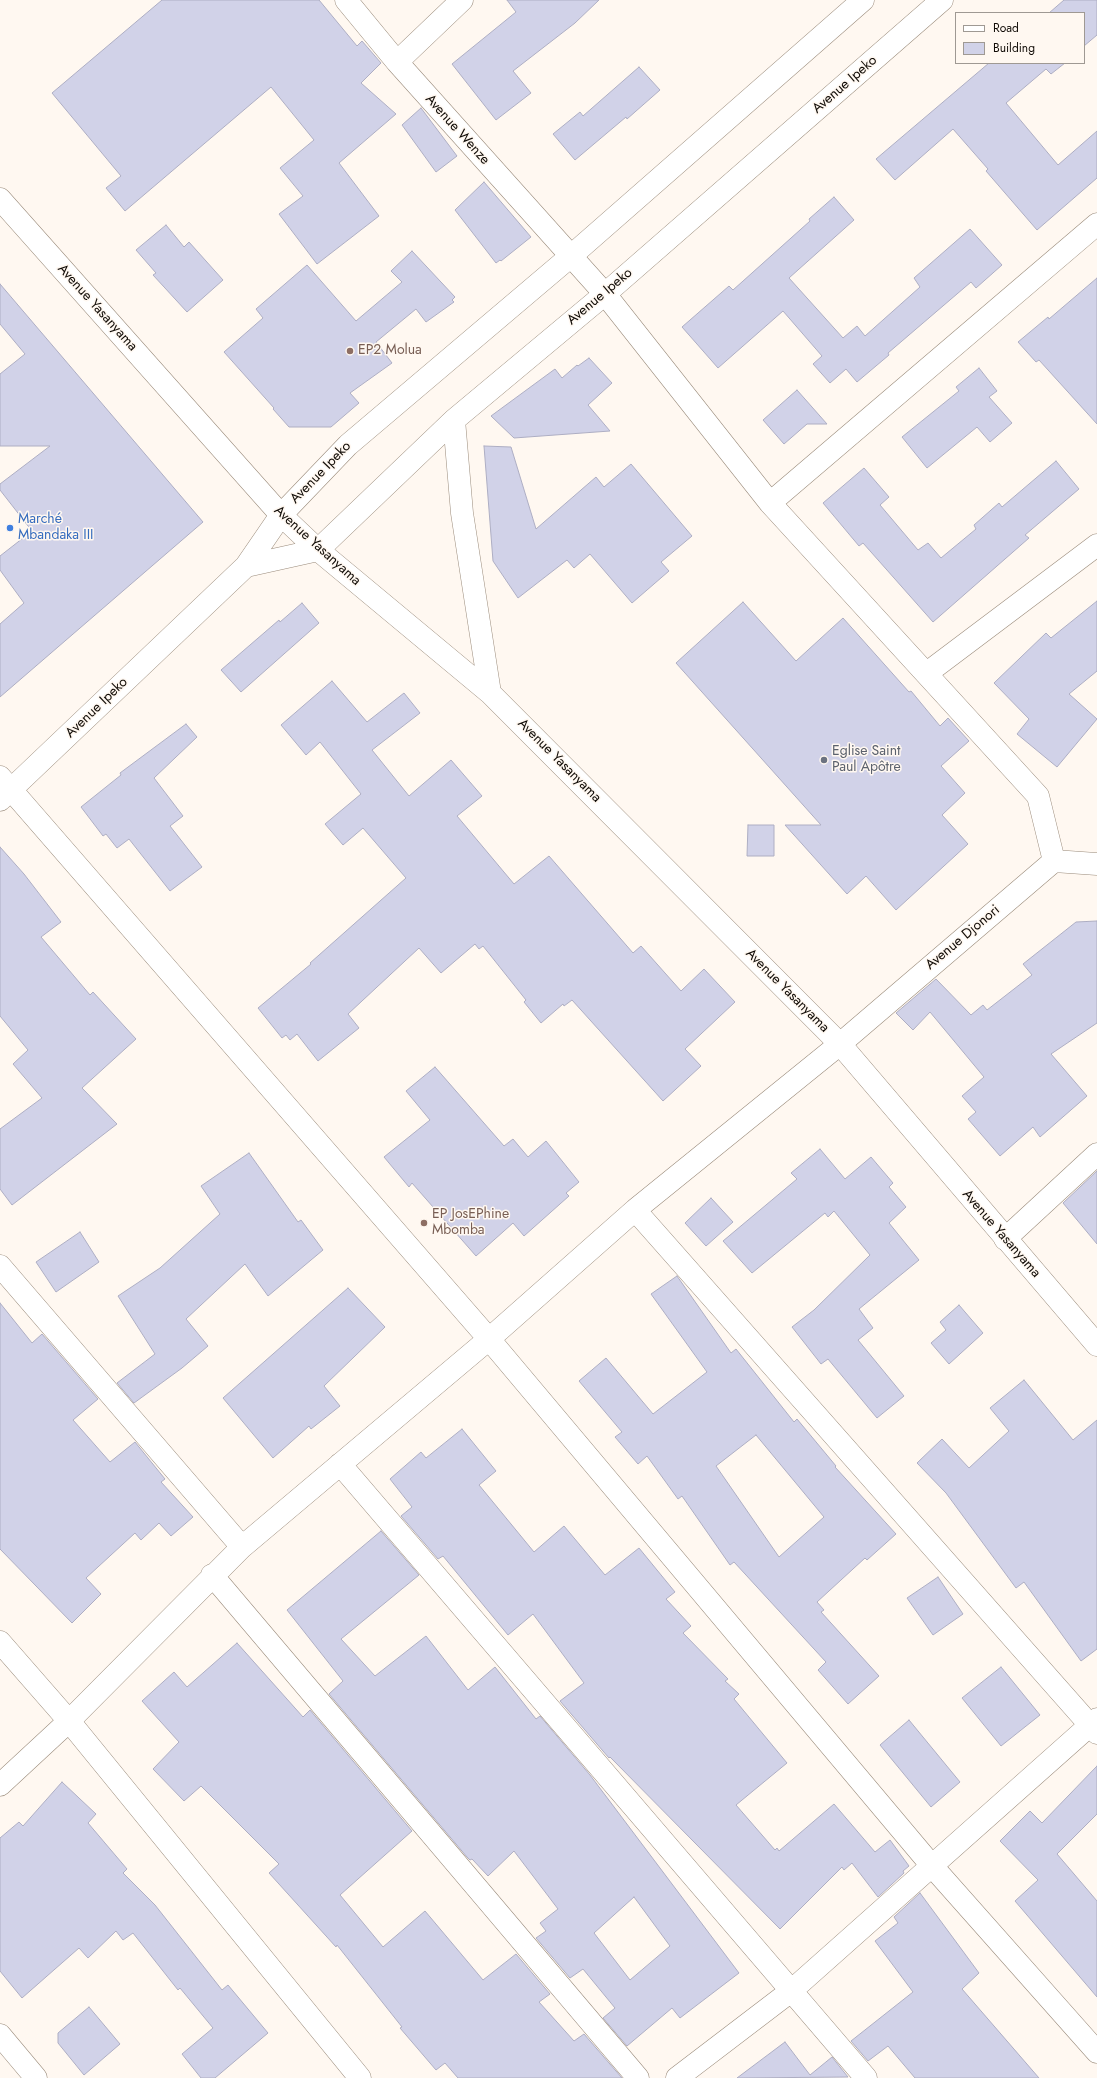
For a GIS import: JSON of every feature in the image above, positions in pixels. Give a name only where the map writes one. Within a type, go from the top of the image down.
[{"type":"street","name":"Avenue Wenze","points":[[346,0],[397,62],[605,294],[770,503],[1038,796],[1054,861]]},
{"type":"street","points":[[397,62],[462,0]]},
{"type":"street","name":"Avenue Ipeko","points":[[4,789],[246,566],[281,515],[348,445],[571,256],[863,0]]},
{"type":"street","name":"Avenue Ipeko","points":[[318,550],[454,420],[605,294],[942,0]]},
{"type":"street","name":"Avenue Yasanyama","points":[[0,199],[281,515],[318,550],[490,693],[840,1044],[1097,1345]]},
{"type":"street","points":[[770,503],[1097,224]]},
{"type":"street","points":[[454,420],[462,514],[490,693]]},
{"type":"street","points":[[927,673],[1097,545]]},
{"type":"street","points":[[246,566],[318,550]]},
{"type":"street","points":[[4,789],[489,1339],[932,1866],[1097,2052]]},
{"type":"street","points":[[1054,861],[1097,864]]},
{"type":"street","name":"Avenue Djonori","points":[[0,1785],[69,1721],[212,1575],[242,1547],[489,1339],[635,1210],[840,1044],[1054,861]]},
{"type":"street","points":[[1005,1239],[1097,1154]]},
{"type":"street","points":[[635,1210],[1095,1725],[932,1866],[791,1991],[677,2078]]},
{"type":"street","points":[[0,1266],[242,1547]]},
{"type":"street","points":[[340,1464],[866,2078]]},
{"type":"street","points":[[212,1575],[638,2078]]},
{"type":"street","points":[[0,1642],[69,1721],[360,2078]]},
{"type":"street","points":[[0,2035],[36,2078]]},
{"type":"building","points":[[162,0],[319,0],[357,46],[362,41],[381,63],[361,83],[396,114],[339,163],[379,216],[317,264],[279,214],[303,196],[280,168],[314,140],[271,87],[125,211],[106,188],[121,176],[52,93]]},
{"type":"building","points":[[507,0],[599,0],[575,23],[513,71],[531,93],[496,120],[452,64],[516,12]]},
{"type":"building","points":[[1064,0],[1097,0],[1097,35],[1085,45],[1085,12],[1050,12]]},
{"type":"building","points":[[988,64],[1064,64],[1051,74],[1046,69],[1006,103],[1058,165],[1097,131],[1097,178],[1037,230],[986,171],[988,169],[953,129],[895,180],[876,159]]},
{"type":"building","points":[[639,67],[660,90],[627,119],[626,117],[575,160],[553,134],[580,112],[583,116]]},
{"type":"building","points":[[421,108],[457,156],[436,172],[402,125]]},
{"type":"building","points":[[484,182],[531,237],[501,261],[500,260],[496,263],[455,210]]},
{"type":"building","points":[[834,197],[854,220],[789,278],[843,338],[857,326],[865,336],[920,287],[914,278],[970,229],[1002,265],[976,288],[971,282],[888,353],[889,355],[857,382],[846,369],[830,383],[813,364],[822,356],[783,311],[718,368],[682,327],[729,286],[733,290],[810,221],[809,219]]},
{"type":"building","points":[[166,225],[184,247],[189,242],[223,280],[187,312],[153,275],[156,273],[136,250]]},
{"type":"building","points":[[412,251],[455,297],[452,300],[454,302],[426,322],[416,309],[376,342],[392,363],[350,393],[359,403],[331,427],[289,427],[224,352],[263,318],[256,309],[307,265],[356,321],[402,282],[391,271]]},
{"type":"building","points":[[1097,278],[1097,424],[1039,360],[1036,362],[1018,342],[1048,317],[1049,319]]},
{"type":"building","points":[[0,284],[203,522],[0,697],[0,624],[24,603],[0,570],[0,556],[32,531],[0,490],[0,484],[50,446],[0,446],[0,374],[25,354],[0,324]]},
{"type":"building","points":[[589,358],[612,383],[588,405],[610,431],[514,438],[491,416],[555,369],[562,378],[577,365],[578,366]]},
{"type":"building","points":[[979,368],[997,391],[989,397],[1012,423],[990,442],[977,427],[927,468],[902,437],[959,391],[956,387]]},
{"type":"building","points":[[797,390],[827,424],[807,424],[784,444],[763,420]]},
{"type":"building","points":[[484,446],[511,447],[536,529],[596,477],[604,487],[631,464],[692,536],[661,562],[669,571],[632,603],[590,554],[574,568],[567,560],[518,598],[493,561]]},
{"type":"building","points":[[1056,461],[1079,489],[1025,535],[1029,538],[933,622],[863,543],[859,546],[823,503],[864,468],[889,497],[880,505],[918,550],[928,543],[941,558],[976,529],[974,525],[999,503],[1002,507]]},
{"type":"building","points":[[1097,601],[1097,671],[1069,694],[1097,719],[1057,767],[1017,734],[1029,719],[994,683],[1046,633],[1051,638]]},
{"type":"building","name":"Eglise Saint Paul Apôtre","points":[[743,602],[796,661],[843,618],[909,692],[911,691],[940,726],[948,718],[969,741],[941,766],[965,793],[942,815],[968,844],[896,910],[866,876],[847,894],[785,825],[821,825],[676,663]]},
{"type":"building","points":[[302,603],[319,623],[241,692],[221,670],[279,620],[280,622]]},
{"type":"building","points":[[332,681],[367,722],[404,693],[420,713],[372,750],[409,796],[451,760],[482,796],[457,816],[514,884],[549,856],[633,953],[641,946],[681,991],[704,969],[735,1002],[685,1049],[701,1066],[663,1101],[572,1000],[564,1006],[563,1004],[541,1023],[524,1002],[526,1000],[483,946],[479,949],[475,944],[441,973],[419,948],[348,1014],[359,1028],[318,1061],[297,1034],[290,1040],[286,1035],[282,1038],[258,1008],[311,964],[310,963],[406,878],[363,828],[343,845],[325,824],[361,794],[320,742],[306,755],[281,725]]},
{"type":"building","points":[[186,724],[197,737],[154,778],[183,816],[170,826],[202,867],[170,891],[129,839],[117,848],[106,834],[103,836],[81,807],[121,775],[120,773]]},
{"type":"building","points":[[748,825],[774,825],[774,856],[747,856]]},
{"type":"building","points":[[0,847],[24,874],[61,922],[41,937],[90,995],[93,992],[136,1039],[82,1088],[117,1124],[12,1205],[0,1189],[0,1129],[42,1098],[13,1064],[28,1050],[0,1016]]},
{"type":"building","points":[[1097,921],[1097,1023],[1051,1054],[1087,1096],[1040,1137],[1033,1127],[1000,1156],[968,1119],[976,1112],[962,1096],[984,1077],[930,1012],[913,1030],[896,1013],[936,979],[971,1015],[983,1005],[987,1010],[1032,975],[1023,964],[1076,922]]},
{"type":"building","points":[[435,1067],[504,1146],[513,1139],[528,1157],[546,1141],[579,1182],[566,1193],[569,1196],[524,1236],[513,1223],[476,1256],[412,1183],[409,1187],[384,1157],[430,1120],[406,1091]]},
{"type":"building","points":[[820,1149],[845,1179],[871,1157],[893,1183],[889,1187],[906,1207],[889,1223],[919,1260],[859,1309],[873,1328],[858,1340],[904,1396],[877,1418],[828,1359],[821,1364],[792,1327],[814,1310],[870,1255],[834,1211],[828,1217],[825,1213],[752,1273],[723,1241],[797,1179],[791,1173]]},
{"type":"building","points":[[249,1153],[298,1222],[301,1220],[323,1250],[268,1296],[245,1264],[186,1319],[208,1346],[182,1368],[134,1403],[117,1383],[155,1354],[118,1296],[160,1268],[220,1214],[201,1186]]},
{"type":"building","points":[[1097,1171],[1097,1244],[1063,1203]]},
{"type":"building","points":[[711,1198],[733,1222],[706,1246],[685,1223]]},
{"type":"building","points":[[80,1232],[99,1262],[56,1292],[36,1262]]},
{"type":"building","points":[[677,1276],[731,1353],[736,1349],[794,1422],[797,1419],[836,1466],[835,1467],[896,1534],[867,1560],[865,1558],[817,1602],[824,1610],[821,1612],[879,1676],[848,1704],[818,1670],[826,1662],[734,1562],[730,1565],[682,1496],[678,1499],[647,1456],[638,1464],[615,1437],[622,1432],[579,1381],[606,1358],[653,1414],[707,1372],[651,1294]],"holes":[[[756,1435],[824,1517],[779,1557],[716,1466]]]},
{"type":"building","points":[[348,1288],[385,1327],[324,1386],[340,1406],[311,1429],[309,1426],[273,1458],[223,1398]]},
{"type":"building","points":[[0,1303],[32,1343],[42,1334],[98,1399],[73,1420],[110,1462],[135,1442],[165,1479],[161,1482],[193,1517],[171,1536],[159,1523],[141,1540],[135,1533],[86,1578],[101,1594],[72,1623],[0,1549]]},
{"type":"building","points":[[959,1305],[983,1333],[949,1364],[931,1343],[946,1330],[940,1322]]},
{"type":"building","points":[[1024,1380],[1073,1440],[1097,1420],[1097,1649],[1081,1661],[1024,1582],[1016,1588],[946,1493],[917,1463],[942,1439],[969,1468],[1009,1431],[990,1408]]},
{"type":"building","points":[[462,1429],[496,1471],[479,1485],[534,1552],[564,1526],[605,1575],[639,1548],[675,1592],[666,1599],[691,1626],[683,1633],[728,1679],[725,1681],[739,1694],[734,1699],[787,1763],[736,1805],[775,1850],[777,1848],[779,1851],[834,1804],[875,1852],[890,1840],[909,1866],[903,1871],[904,1873],[878,1897],[852,1863],[844,1870],[842,1867],[780,1929],[610,1757],[609,1758],[560,1701],[584,1683],[533,1614],[508,1635],[443,1556],[438,1559],[401,1516],[412,1507],[390,1479],[421,1452],[426,1458]]},
{"type":"building","points":[[381,1531],[419,1575],[341,1639],[375,1676],[426,1636],[468,1690],[495,1667],[536,1719],[540,1716],[590,1775],[739,1973],[680,2018],[672,2008],[627,2046],[603,2018],[615,2008],[583,1969],[570,1978],[536,1938],[546,1931],[540,1923],[558,1909],[514,1851],[488,1876],[472,1859],[470,1860],[467,1857],[329,1694],[343,1681],[287,1610]],"holes":[[[634,1897],[670,1946],[630,1980],[594,1933]]]},
{"type":"building","points":[[938,1577],[963,1614],[933,1635],[907,1598]]},
{"type":"building","points":[[237,1643],[303,1717],[310,1710],[412,1831],[340,1895],[383,1947],[425,1911],[483,1980],[516,1954],[550,1994],[539,2002],[574,2041],[584,2034],[622,2078],[458,2078],[445,2063],[436,2070],[400,2028],[402,2027],[337,1945],[336,1947],[269,1873],[279,1864],[201,1786],[184,1801],[153,1769],[179,1742],[142,1701],[174,1672],[187,1687]]},
{"type":"building","points":[[1001,1667],[1040,1715],[1001,1746],[962,1698]]},
{"type":"building","points":[[909,1720],[960,1782],[931,1807],[880,1745]]},
{"type":"building","points":[[1097,1766],[1097,1814],[1057,1854],[1097,1901],[1097,1997],[1015,1901],[1038,1880],[1000,1841],[1030,1811],[1042,1823]]},
{"type":"building","points":[[62,1782],[96,1814],[88,1823],[127,1869],[123,1873],[155,1905],[222,1990],[228,1985],[268,2033],[215,2078],[201,2078],[182,2054],[213,2028],[180,1988],[178,1990],[133,1933],[123,1940],[116,1931],[88,1958],[79,1948],[22,1998],[0,1971],[0,1838],[19,1822],[23,1826]]},
{"type":"building","points":[[920,1893],[979,1973],[962,1989],[1039,2078],[915,2078],[888,2046],[868,2061],[851,2041],[913,1992],[875,1941],[898,1923],[894,1917]]},
{"type":"building","points":[[89,2007],[120,2044],[84,2075],[58,2043],[58,2033]]},
{"type":"building","points":[[785,2042],[810,2075],[832,2057],[848,2077],[737,2078]]},
{"type":"place","name":"EP2 Molua","points":[[350,351]]},
{"type":"place","name":"Marché Mbandaka III","points":[[10,528]]},
{"type":"place","name":"Eglise Saint Paul Apôtre","points":[[824,760]]},
{"type":"place","name":"EP JosEPhine Mbomba","points":[[424,1223]]}]
